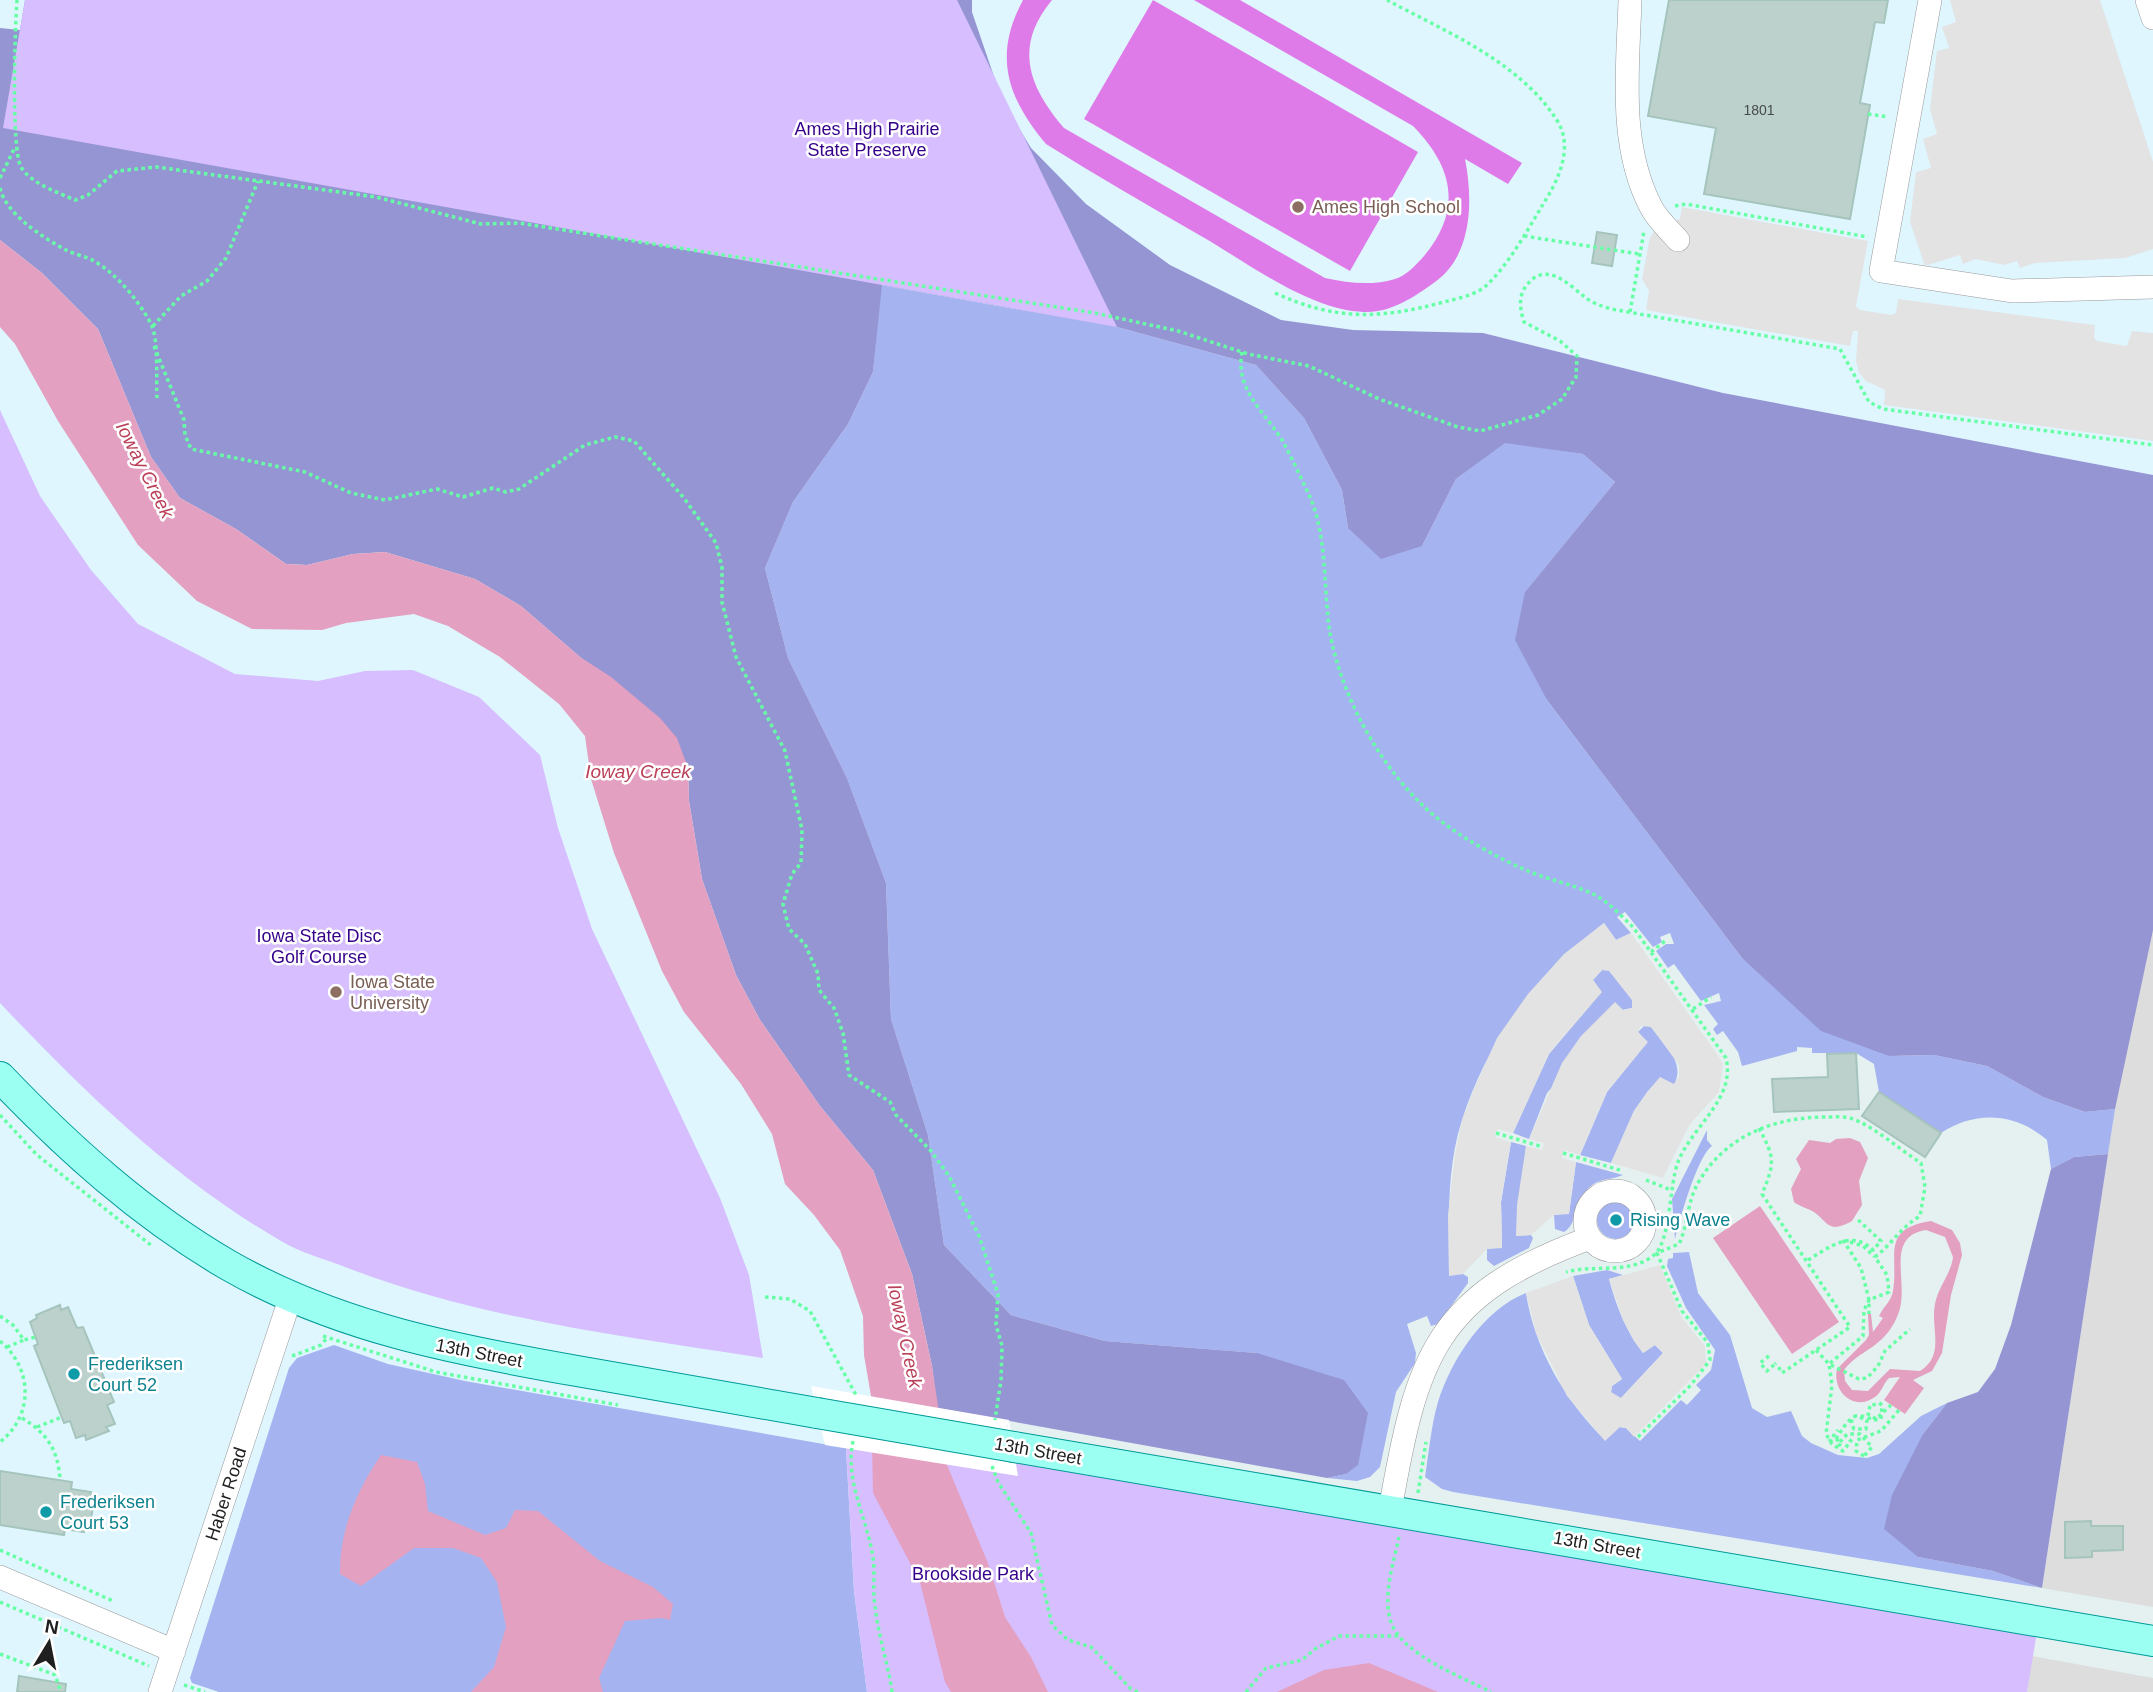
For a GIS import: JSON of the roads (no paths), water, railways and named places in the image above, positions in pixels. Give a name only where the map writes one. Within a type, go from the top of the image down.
[{"type":"main road","name":"13th Street","points":[[0,1077],[57,1136],[174,1231],[230,1266],[342,1317],[462,1351],[817,1413],[1002,1454],[1395,1524],[2153,1641]]},
{"type":"street","points":[[1630,0],[1629,139],[1639,180],[1656,215],[1678,240]]},
{"type":"street","points":[[1930,0],[1881,271],[2012,291],[2153,287]]},
{"type":"street","points":[[2147,0],[2153,18]]},
{"type":"street","points":[[1395,1524],[1414,1390],[1451,1324],[1471,1301],[1514,1270],[1590,1238]]},
{"type":"street","name":"Haber Road","points":[[168,1686],[174,1651],[291,1296]]},
{"type":"street","points":[[0,1577],[174,1651]]},
{"type":"water","name":"Ioway Creek","points":[[0,240],[42,273],[98,329],[151,457],[180,498],[236,529],[286,564],[307,565],[353,554],[385,552],[475,579],[521,606],[580,657],[611,677],[660,718],[677,738],[688,768],[689,801],[702,879],[736,975],[760,1020],[820,1106],[873,1170],[912,1274],[932,1366],[947,1465],[988,1563],[1005,1617],[1031,1657],[1048,1692],[951,1692],[945,1682],[920,1582],[873,1493],[871,1396],[864,1355],[863,1316],[840,1250],[814,1215],[785,1184],[772,1134],[741,1084],[684,1012],[662,971],[614,853],[591,779],[585,736],[559,704],[500,657],[448,626],[414,614],[346,623],[322,630],[252,629],[197,601],[138,545],[58,421],[15,344],[0,327]]},
{"type":"water","points":[[1850,1138],[1860,1142],[1868,1158],[1859,1181],[1862,1205],[1852,1221],[1833,1227],[1814,1212],[1794,1202],[1791,1189],[1801,1169],[1796,1159],[1809,1140],[1830,1143],[1836,1139]]},
{"type":"water","points":[[1760,1206],[1839,1322],[1792,1354],[1713,1238]]},
{"type":"water","points":[[1931,1221],[1952,1230],[1960,1243],[1962,1255],[1951,1295],[1942,1353],[1932,1371],[1913,1380],[1924,1388],[1905,1414],[1884,1400],[1900,1377],[1889,1378],[1875,1397],[1860,1402],[1852,1401],[1841,1392],[1836,1377],[1837,1369],[1869,1335],[1868,1314],[1871,1314],[1873,1332],[1883,1318],[1879,1316],[1893,1291],[1894,1255],[1898,1237],[1904,1230]],"holes":[[[1926,1230],[1945,1237],[1953,1257],[1935,1304],[1933,1357],[1920,1371],[1890,1369],[1868,1391],[1852,1390],[1845,1381],[1844,1370],[1885,1336],[1897,1317],[1902,1291],[1901,1252],[1905,1242],[1913,1234]]]},
{"type":"water","points":[[381,1455],[417,1462],[425,1484],[428,1511],[485,1535],[506,1528],[515,1510],[538,1511],[600,1561],[653,1587],[673,1604],[670,1620],[662,1618],[625,1621],[599,1678],[603,1692],[471,1692],[494,1667],[506,1627],[497,1582],[481,1558],[453,1548],[414,1548],[361,1586],[340,1574],[340,1558],[351,1512],[364,1482]]},
{"type":"water","points":[[1369,1663],[1438,1692],[1277,1692],[1324,1670]]},
{"type":"place","name":"Ames High School","points":[[1298,207]]},
{"type":"place","name":"Iowa State University","points":[[336,992]]},
{"type":"place","name":"Rising Wave","points":[[1616,1220]]},
{"type":"place","name":"Frederiksen Court 52","points":[[74,1374]]},
{"type":"place","name":"Frederiksen Court 53","points":[[46,1512]]},
{"type":"park label","name":"Ames High Prairie State Preserve","points":[[867,139]]},
{"type":"park label","name":"Iowa State Disc Golf Course","points":[[319,946]]},
{"type":"park label","name":"Brookside Park","points":[[973,1574]]}]
